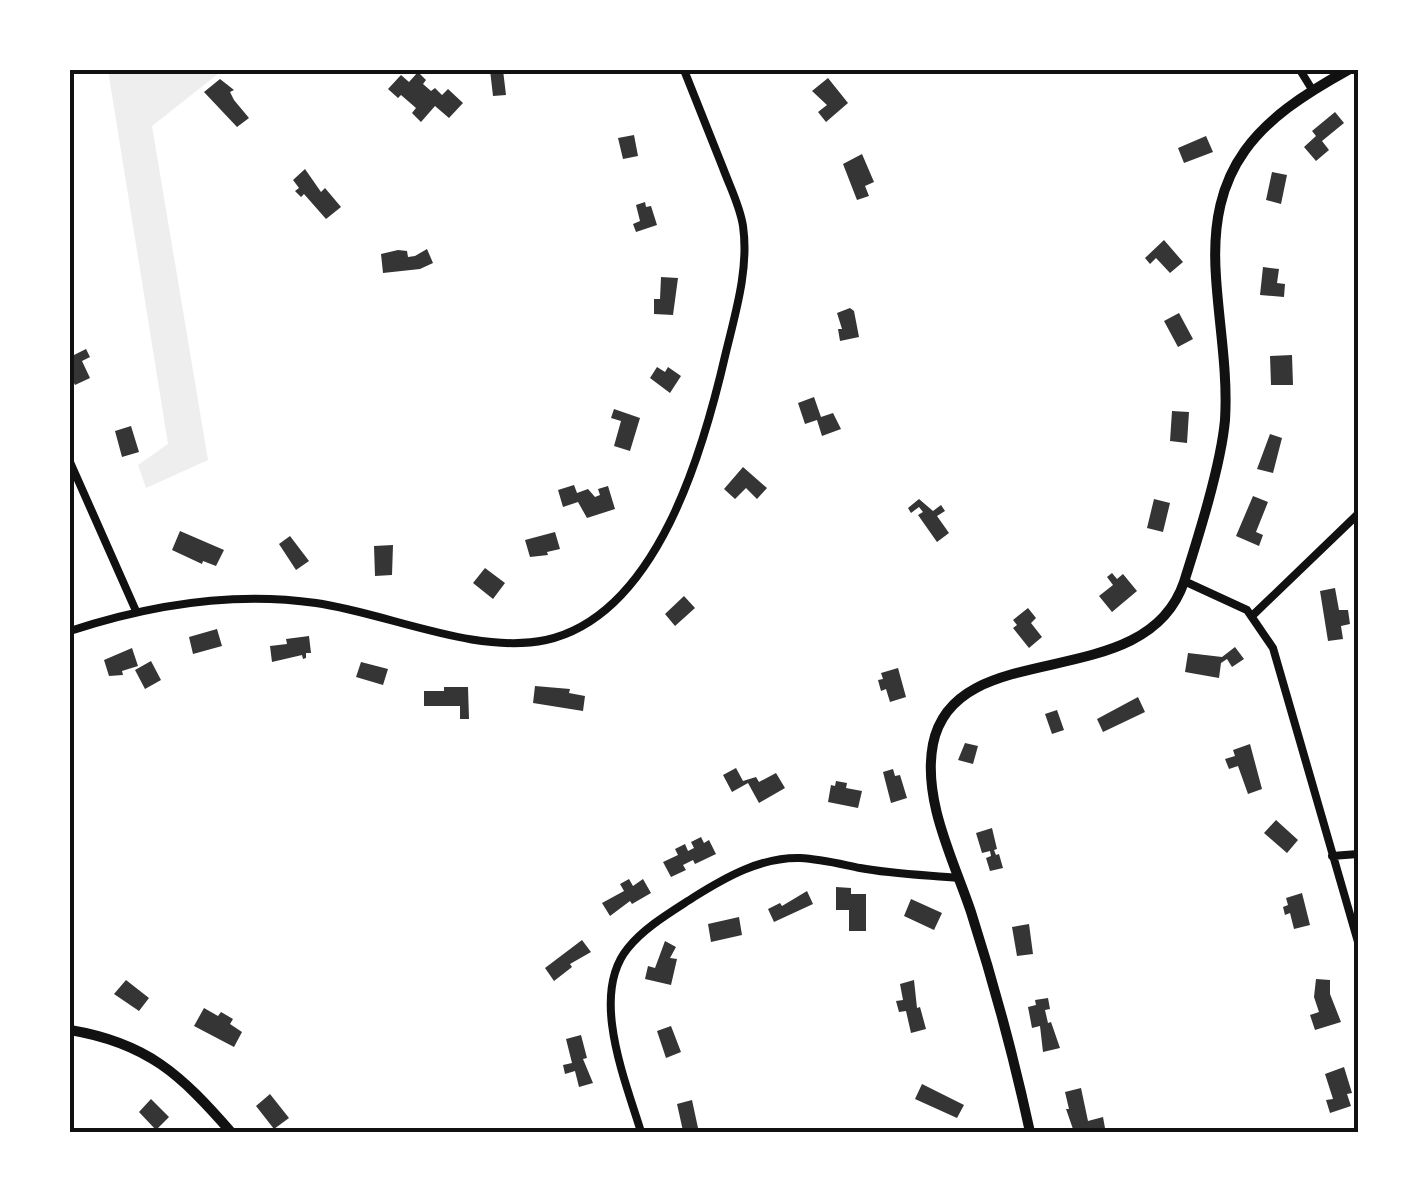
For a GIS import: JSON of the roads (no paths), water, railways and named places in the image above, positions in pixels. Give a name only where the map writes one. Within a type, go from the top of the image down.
[{"type":"street","points":[[70,631],[136,611],[185,602],[260,598],[316,603],[494,641],[549,639],[599,616],[622,594],[663,536],[686,487],[721,375],[741,290],[742,223],[684,70]]},
{"type":"street","points":[[1300,70],[1312,92]]},
{"type":"street","points":[[1030,1132],[940,820],[932,781],[937,726],[949,706],[964,694],[990,683],[1118,648],[1140,638],[1169,612],[1184,581],[1225,422],[1216,274],[1219,200],[1232,168],[1256,135],[1348,70]]},
{"type":"street","points":[[70,462],[136,611]]},
{"type":"street","points":[[1252,616],[1358,514]]},
{"type":"street","points":[[1184,581],[1225,598],[1252,616],[1274,648],[1358,942]]},
{"type":"street","points":[[1332,856],[1358,854]]},
{"type":"street","points":[[641,1132],[611,1018],[618,968],[626,950],[649,928],[721,881],[770,861],[827,860],[862,868],[959,878]]},
{"type":"street","points":[[70,1030],[112,1040],[159,1060],[185,1082],[230,1132]]}]
